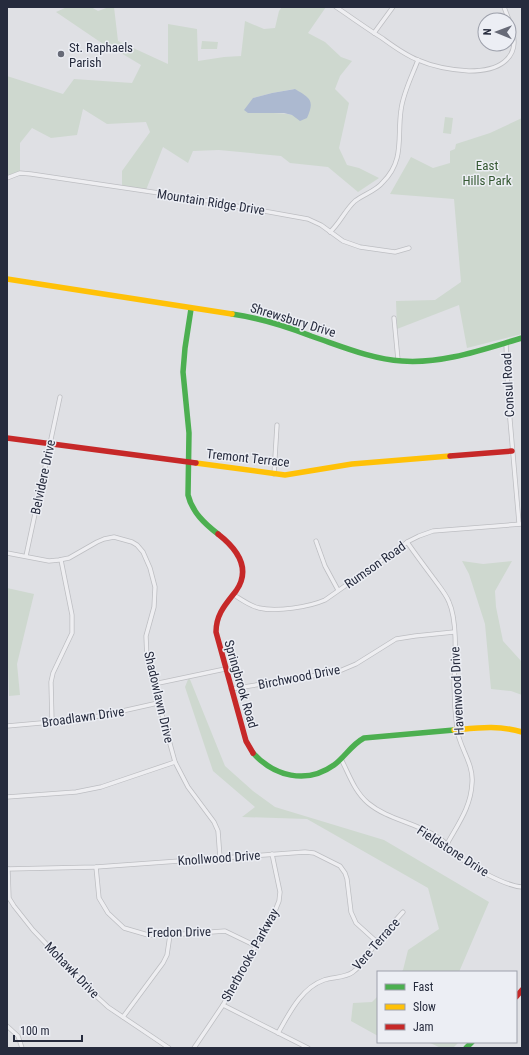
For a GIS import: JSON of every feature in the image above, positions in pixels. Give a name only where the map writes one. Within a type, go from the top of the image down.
[{"type":"street","points":[[336,7],[400,51],[418,60],[441,67],[475,71],[498,67],[509,58],[512,52]]},
{"type":"street","points":[[374,32],[393,7]]},
{"type":"street","points":[[330,232],[335,228],[355,201],[383,182],[393,169],[398,156],[401,111],[404,97],[418,60]]},
{"type":"street","name":"Mountain Ridge Drive","points":[[7,178],[20,173],[31,174],[186,197],[308,219],[343,241],[360,247],[395,252],[409,248]]},
{"type":"street","name":"Shrewsbury Drive","points":[[7,279],[191,309],[234,314],[258,319],[354,352],[373,357],[398,360],[429,360],[452,357],[522,338]]},
{"type":"street","name":"Springbrook Road","points":[[191,309],[183,373],[188,416],[189,463],[187,494],[193,508],[208,526],[232,545],[240,558],[242,566],[242,577],[238,588],[222,609],[218,617],[216,626],[216,640],[248,749],[267,767],[281,773],[302,776],[325,770],[334,765],[341,759],[349,748],[364,738],[486,727],[508,728],[522,732]]},
{"type":"street","points":[[394,318],[398,360]]},
{"type":"street","name":"Consul Road","points":[[506,343],[512,451],[520,523]]},
{"type":"street","name":"Belvidere Drive","points":[[26,556],[51,445],[60,397]]},
{"type":"street","points":[[274,474],[277,425]]},
{"type":"street","name":"Tremont Terrace","points":[[7,438],[285,475],[352,464],[512,451]]},
{"type":"street","name":"Rumson Road","points":[[234,595],[259,608],[283,608],[319,602],[418,536],[434,531],[520,523]]},
{"type":"street","name":"Shadowlawn Drive","points":[[7,553],[49,561],[61,560],[69,558],[96,542],[114,538],[132,542],[143,552],[150,568],[155,587],[154,607],[146,636],[147,660],[175,762],[188,787],[214,822],[219,836],[220,858]]},
{"type":"street","points":[[316,541],[325,566],[338,590]]},
{"type":"street","name":"Havenwood Drive","points":[[407,542],[450,603],[454,632],[457,730],[458,737],[471,770],[473,781],[471,795],[466,811],[447,844]]},
{"type":"street","points":[[52,722],[51,682],[53,672],[72,633],[72,615],[61,560]]},
{"type":"street","name":"Birchwood Drive","points":[[231,689],[337,672],[356,664],[396,639],[454,632]]},
{"type":"street","points":[[154,684],[225,669]]},
{"type":"street","name":"Broadlawn Drive","points":[[7,726],[100,716],[158,703]]},
{"type":"street","name":"Fieldstone Drive","points":[[341,759],[355,788],[360,796],[369,804],[384,813],[419,827],[434,835],[447,844],[452,852],[464,861],[505,883],[522,886]]},
{"type":"street","points":[[7,797],[76,792],[101,788],[175,762]]},
{"type":"street","name":"Knollwood Drive","points":[[7,869],[96,867],[272,854],[305,852],[314,853],[340,866],[347,879],[349,901],[353,917],[360,929],[377,942]]},
{"type":"street","name":"Sherbrooke Parkway","points":[[194,1048],[223,1005],[275,911],[279,901],[280,892],[272,854]]},
{"type":"street","name":"Fredon Drive","points":[[96,867],[99,898],[108,913],[124,928],[148,935],[225,931],[256,946]]},
{"type":"street","name":"Mohawk Drive","points":[[7,869],[8,898],[33,930],[108,1007],[169,1048]]},
{"type":"street","name":"Vere Terrace","points":[[278,1033],[297,1002],[304,994],[314,985],[323,980],[347,975],[354,971],[403,912]]},
{"type":"street","points":[[123,1017],[163,963],[167,955],[170,935]]},
{"type":"street","points":[[223,1005],[308,1048]]},
{"type":"street","points":[[7,1026],[18,1036],[22,1048]]},
{"type":"green space","points":[[67,7],[91,7],[98,11],[109,7],[114,7],[118,41],[168,64],[168,24],[197,29],[198,61],[241,56],[245,21],[264,29],[275,28],[279,11],[282,7],[326,7],[308,33],[325,42],[341,57],[352,61],[340,76],[335,89],[349,103],[339,148],[347,165],[359,168],[379,178],[358,192],[328,167],[290,163],[281,156],[219,150],[193,151],[188,163],[163,147],[146,190],[122,186],[122,171],[150,132],[146,122],[107,124],[83,109],[77,135],[51,138],[32,128],[20,143],[20,172],[7,177],[7,76],[63,94],[74,79],[132,83],[141,65],[111,47],[109,48],[56,12]],"holes":[[[294,89],[292,115],[251,112],[253,98]]]},
{"type":"green space","points":[[202,41],[218,42],[217,49],[201,49]]},
{"type":"green space","points":[[445,117],[453,118],[451,134],[443,133]]},
{"type":"green space","name":"East Hills Park","points":[[522,118],[522,334],[467,348],[459,305],[397,329],[396,301],[435,300],[461,282],[454,199],[390,194],[411,157],[433,168],[450,163],[450,151],[455,149],[456,144],[490,133]]},
{"type":"green space","points":[[462,561],[483,564],[512,561],[495,591],[496,607],[503,641],[522,662],[522,695],[511,691],[491,689],[485,624],[469,574]]},
{"type":"green space","points":[[7,588],[34,594],[17,664],[20,695],[9,696],[7,638]]},
{"type":"green space","points":[[189,677],[225,766],[253,791],[275,807],[384,840],[489,902],[459,971],[402,971],[408,950],[439,929],[428,888],[307,819],[242,817],[255,807],[213,771],[185,687]]},
{"type":"green space","points":[[377,997],[377,1035],[351,1021],[353,1003],[372,1002]]},
{"type":"green space","points":[[430,1043],[458,1043],[453,1048],[441,1048]]},
{"type":"water","points":[[295,89],[307,97],[311,103],[307,118],[300,121],[292,115],[284,113],[248,113],[244,110],[253,98]]},
{"type":"traffic: fast","points":[[191,309],[183,372],[189,433],[188,495],[196,512],[208,526],[218,534]]},
{"type":"traffic: fast","points":[[232,314],[282,326],[367,355],[402,361],[448,358],[522,338]]},
{"type":"traffic: fast","points":[[253,753],[261,761],[280,772],[291,775],[312,775],[334,765],[355,744],[364,738],[454,730]]},
{"type":"traffic: fast","points":[[466,1048],[471,1043]]},
{"type":"traffic: slow","points":[[7,279],[232,314]]},
{"type":"traffic: slow","points":[[196,463],[285,475],[352,464],[450,456]]},
{"type":"traffic: slow","points":[[454,730],[505,728],[522,732]]},
{"type":"traffic: jam","points":[[7,438],[196,463]]},
{"type":"traffic: jam","points":[[450,456],[512,451]]},
{"type":"traffic: jam","points":[[218,534],[236,552],[242,567],[241,583],[225,605],[218,620],[216,632],[246,741],[253,753]]},
{"type":"traffic: jam","points":[[517,996],[522,990]]},
{"type":"place","name":"St. Raphaels Parish","points":[[61,54]]}]
